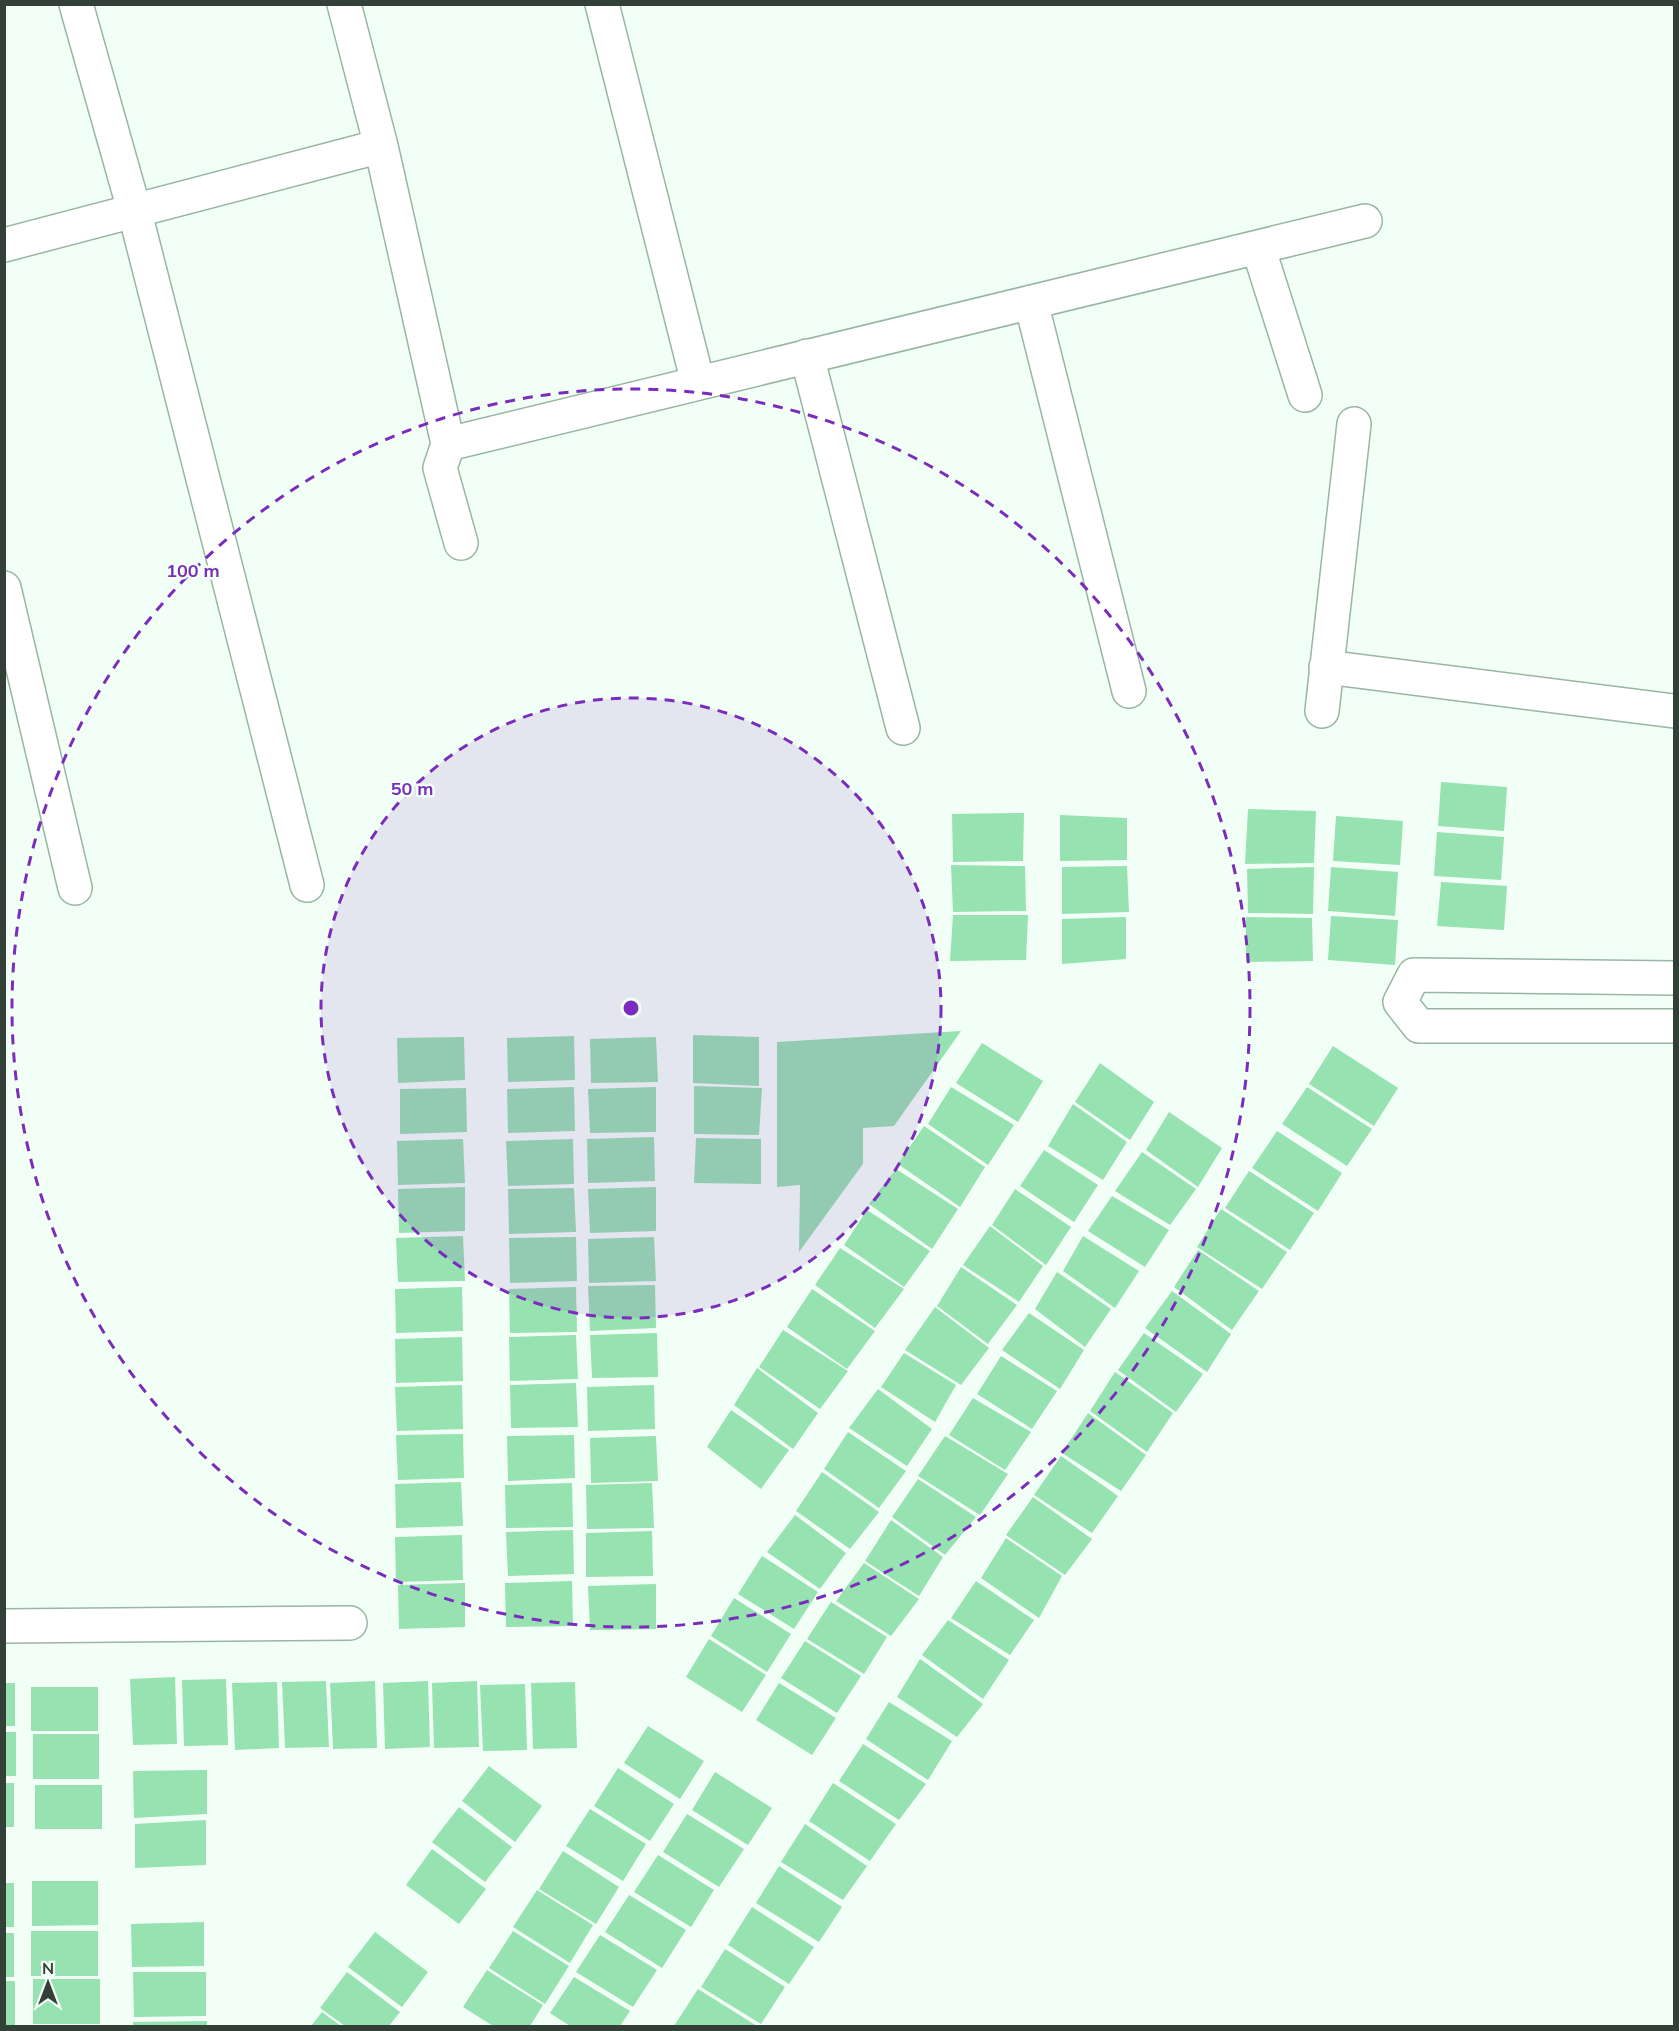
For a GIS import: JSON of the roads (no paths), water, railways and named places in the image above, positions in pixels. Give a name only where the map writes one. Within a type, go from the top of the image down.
[{"type":"street","points":[[76,4],[135,213],[308,885]]},
{"type":"street","points":[[344,4],[381,146],[448,444],[440,468],[461,543]]},
{"type":"street","points":[[602,4],[698,383]]},
{"type":"street","points":[[4,246],[381,146]]},
{"type":"street","points":[[448,444],[1365,221]]},
{"type":"street","points":[[1258,247],[1305,395]]},
{"type":"street","points":[[1031,302],[1129,691]]},
{"type":"street","points":[[807,356],[903,728]]},
{"type":"street","points":[[1322,711],[1354,423]]},
{"type":"street","points":[[4,588],[75,888]]},
{"type":"street","points":[[1326,667],[1674,711]]},
{"type":"street","points":[[1674,978],[1414,975],[1400,1002],[1419,1026],[1674,1026]]},
{"type":"street","points":[[4,1626],[350,1623]]}]
